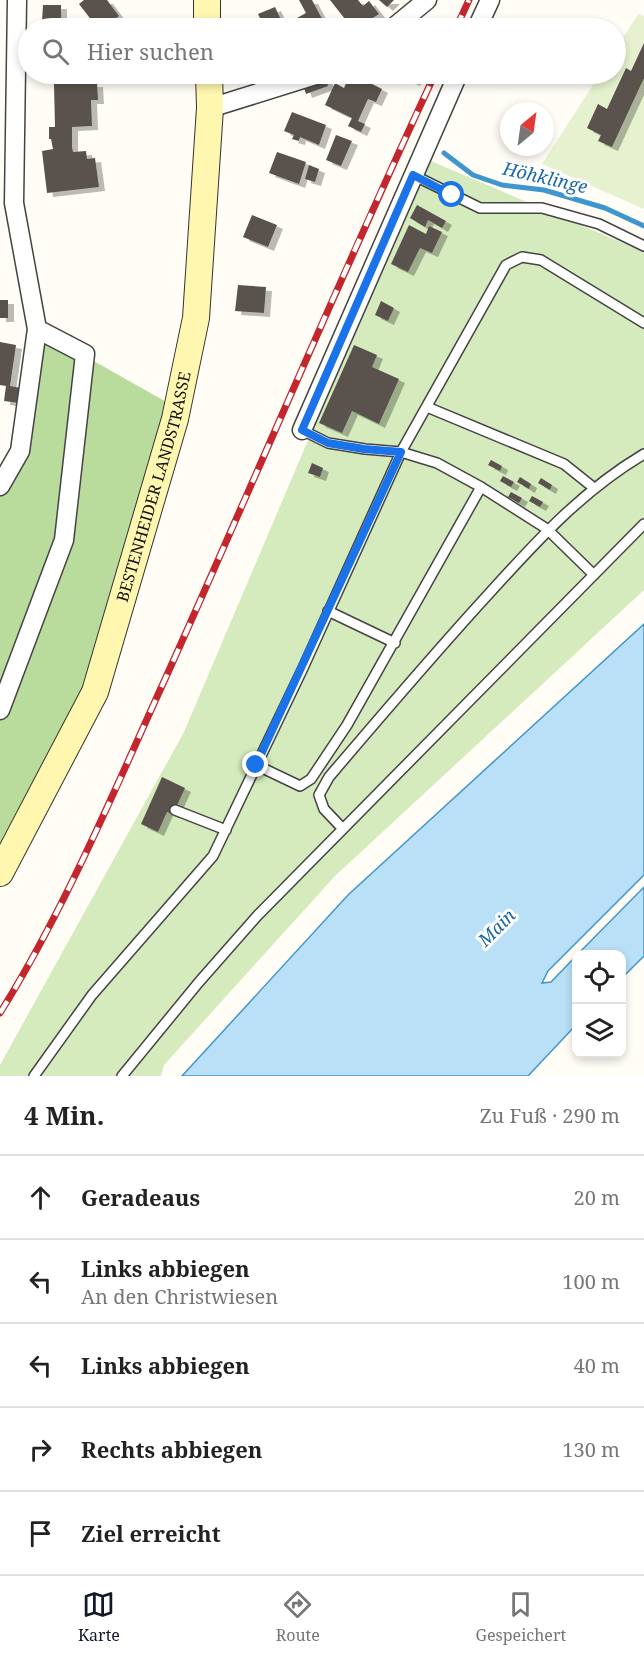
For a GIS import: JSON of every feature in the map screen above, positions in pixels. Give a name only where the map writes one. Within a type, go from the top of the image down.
[{"type":"main road","points":[[207,0],[207,18]]},
{"type":"main road","name":"BESTENHEIDER LANDSTRASSE","points":[[0,873],[95,692],[175,419],[196,318],[210,108],[209,84]]},
{"type":"street","points":[[0,486],[21,451],[37,329],[14,203],[17,0]]},
{"type":"street","points":[[405,18],[427,0]]},
{"type":"street","points":[[482,18],[490,0]]},
{"type":"street","points":[[210,108],[288,84]]},
{"type":"street","points":[[302,430],[454,84]]},
{"type":"street","points":[[0,710],[64,540],[85,354],[37,329]]},
{"type":"lane","points":[[413,175],[480,208],[542,208],[599,224],[644,246]]},
{"type":"lane","points":[[34,1076],[93,995],[213,856],[401,452],[506,265],[522,257],[541,260],[644,324]]},
{"type":"lane","points":[[427,407],[564,464],[594,488]]},
{"type":"lane","points":[[302,430],[328,443],[401,452],[437,463],[481,487],[547,529],[594,575]]},
{"type":"lane","points":[[343,829],[324,809],[319,795],[330,777],[427,662],[547,529],[594,488],[644,454]]},
{"type":"lane","points":[[256,765],[300,786],[310,779],[347,725],[481,487]]},
{"type":"lane","points":[[122,1076],[199,982],[258,915],[644,524]]},
{"type":"lane","points":[[328,611],[395,643]]},
{"type":"lane","points":[[175,810],[226,830]]},
{"type":"green space","points":[[638,14],[644,16],[644,209],[542,164],[547,156],[554,156],[554,145],[594,84],[626,84],[626,34]]},
{"type":"green space","points":[[431,161],[644,252],[644,590],[335,876],[164,1065],[161,1076],[0,1076],[0,1065],[184,732],[306,445]]},
{"type":"green space","points":[[37,329],[177,408],[95,692],[0,873],[0,486],[20,451]]},
{"type":"water","name":"Main","points":[[644,624],[644,875],[548,971],[542,983],[551,982],[572,960],[572,1029],[528,1076],[182,1076],[348,895]]},
{"type":"water","points":[[644,887],[644,956],[626,974],[626,950],[582,950]]},
{"type":"building","points":[[84,0],[107,0],[119,16],[116,18],[90,18],[79,4]]},
{"type":"building","points":[[299,0],[312,0],[322,18],[297,18],[306,13]]},
{"type":"building","points":[[330,0],[358,0],[363,6],[369,1],[379,14],[373,18],[344,18]]},
{"type":"building","points":[[379,0],[394,0],[387,7]]},
{"type":"building","points":[[43,5],[61,5],[61,18],[42,18]]},
{"type":"building","points":[[275,7],[280,18],[260,18],[258,14]]},
{"type":"building","points":[[644,43],[644,78],[612,147],[598,141],[601,135],[587,128],[598,104],[607,109],[619,84],[626,84],[626,68],[631,71]]},
{"type":"building","points":[[54,84],[97,84],[98,100],[91,100],[92,126],[72,127],[72,147],[73,152],[86,151],[87,159],[95,158],[99,187],[47,193],[42,151],[53,149],[51,139],[49,139],[49,127],[55,127]]},
{"type":"building","points":[[328,84],[328,86],[306,94],[303,85]]},
{"type":"building","points":[[335,84],[344,88],[346,84],[372,84],[382,89],[376,102],[368,99],[358,121],[365,124],[361,132],[348,126],[352,118],[325,105]]},
{"type":"building","points":[[292,112],[326,125],[319,145],[300,137],[299,141],[292,139],[294,135],[284,131]]},
{"type":"building","points":[[336,135],[352,141],[341,166],[326,160]]},
{"type":"building","points":[[277,152],[306,162],[299,184],[269,173]]},
{"type":"building","points":[[309,165],[319,169],[315,182],[305,179]]},
{"type":"building","points":[[417,205],[446,221],[442,228],[428,220],[425,227],[410,218]]},
{"type":"building","points":[[252,215],[277,225],[268,247],[243,237]]},
{"type":"building","points":[[409,225],[426,234],[429,226],[442,232],[432,253],[420,248],[408,272],[391,264]]},
{"type":"building","points":[[238,285],[266,287],[264,313],[235,311]]},
{"type":"building","points":[[0,300],[8,300],[8,318],[0,318]]},
{"type":"building","points":[[381,301],[394,308],[388,321],[375,315]]},
{"type":"building","points":[[0,342],[16,345],[10,386],[21,388],[19,403],[4,401],[6,386],[0,385]]},
{"type":"building","points":[[354,345],[377,355],[372,367],[399,379],[379,424],[352,411],[342,433],[319,423]]},
{"type":"building","points":[[491,460],[502,466],[500,471],[488,465]]},
{"type":"building","points":[[312,463],[323,468],[320,477],[308,473]]},
{"type":"building","points":[[503,476],[514,482],[511,487],[500,481]]},
{"type":"building","points":[[520,477],[531,484],[529,489],[517,482]]},
{"type":"building","points":[[541,478],[552,485],[550,490],[538,483]]},
{"type":"building","points":[[511,492],[522,498],[519,503],[508,497]]},
{"type":"building","points":[[532,496],[543,502],[540,507],[529,501]]},
{"type":"building","points":[[162,777],[185,788],[173,814],[167,812],[158,832],[141,824]]},
{"type":"waterway","name":"Höhklinge","points":[[444,153],[473,175],[502,185],[544,190],[605,208],[644,226]]},
{"type":"railway","points":[[461,18],[469,0]]},
{"type":"railway","points":[[0,1013],[68,890],[108,805],[430,84]]},
{"type":"route","points":[[256,765],[303,668],[401,452],[328,443],[302,430],[413,175],[452,195]]}]
